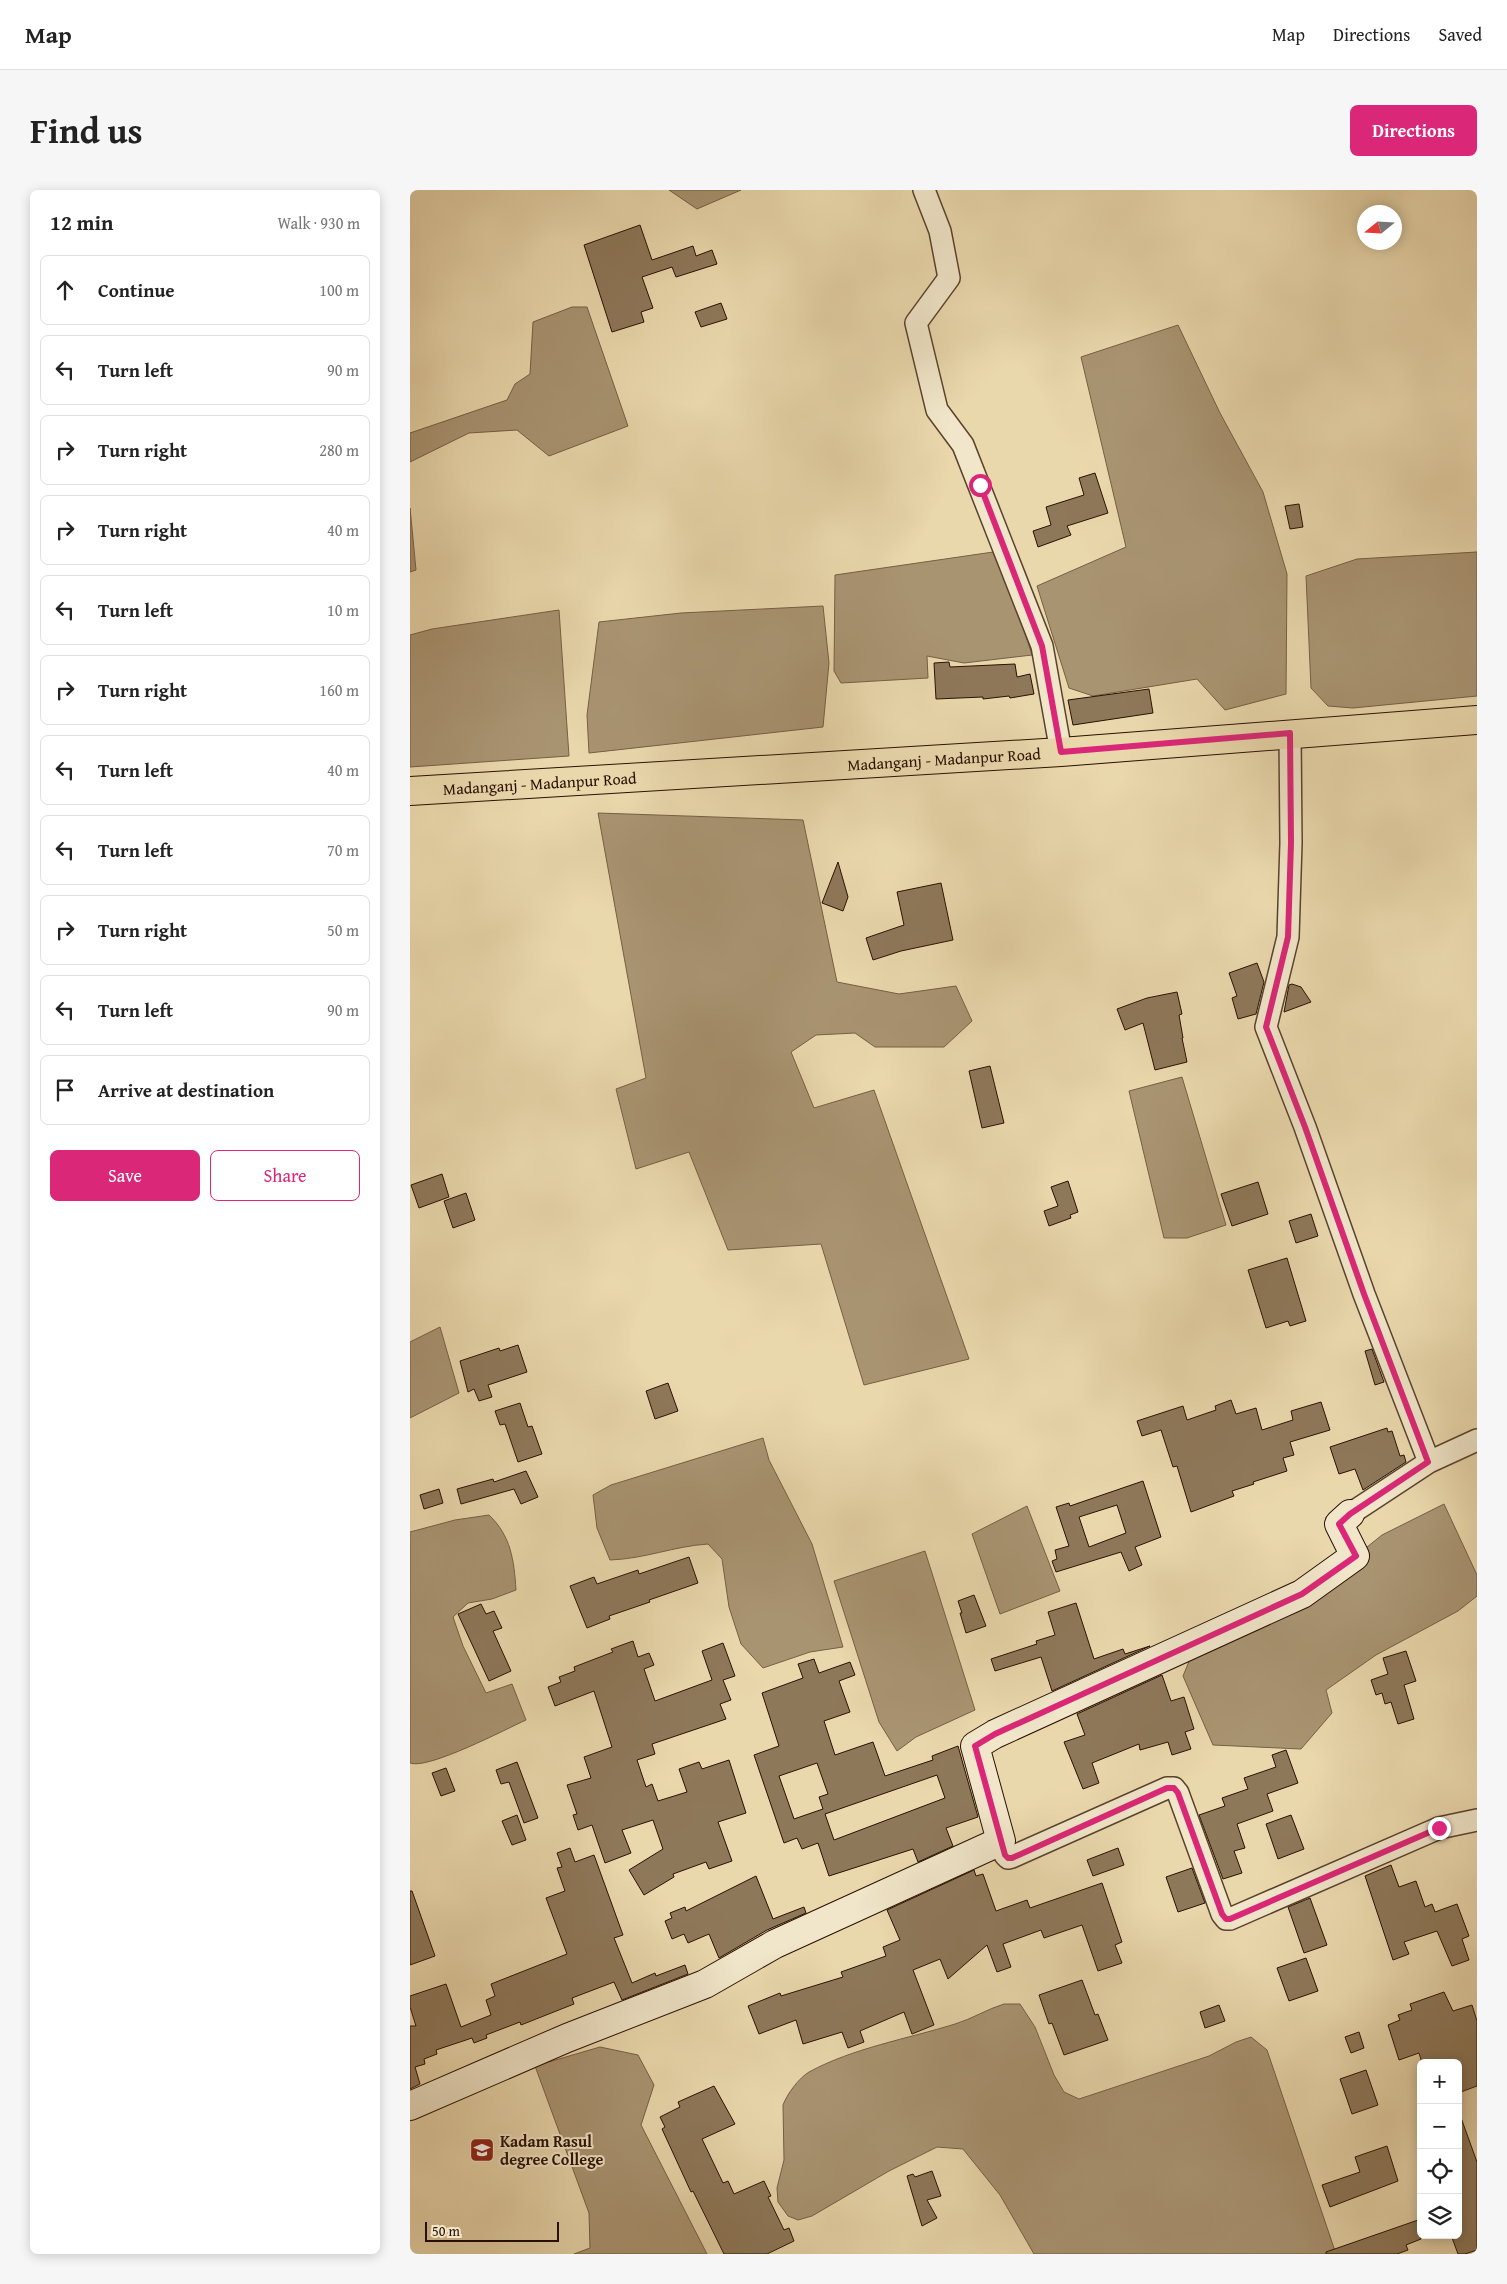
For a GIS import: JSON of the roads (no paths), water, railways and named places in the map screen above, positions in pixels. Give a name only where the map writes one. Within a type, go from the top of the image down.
[{"type":"main road","name":"Madanganj - Madanpur Road","points":[[410,791],[1061,752],[1477,720]]},
{"type":"street","points":[[924,190],[940,231],[949,278],[916,322],[937,410],[963,445],[1042,646],[1061,752]]},
{"type":"street","points":[[1290,733],[1291,843],[1288,937],[1266,1027],[1305,1127],[1364,1294],[1428,1462]]},
{"type":"street","points":[[1477,1440],[1428,1462],[1350,1514],[1339,1524],[1356,1556],[1302,1594],[995,1734],[975,1746],[1005,1855],[1008,1858],[1012,1858],[1167,1788],[1174,1788],[1178,1793],[1222,1914],[1226,1919],[1230,1919],[1439,1828],[1477,1820]]},
{"type":"street","points":[[410,2106],[567,2038],[705,1984],[775,1944],[1001,1841]]},
{"type":"place","name":"Kadam Rasul degree College","points":[[482,2150]]}]
